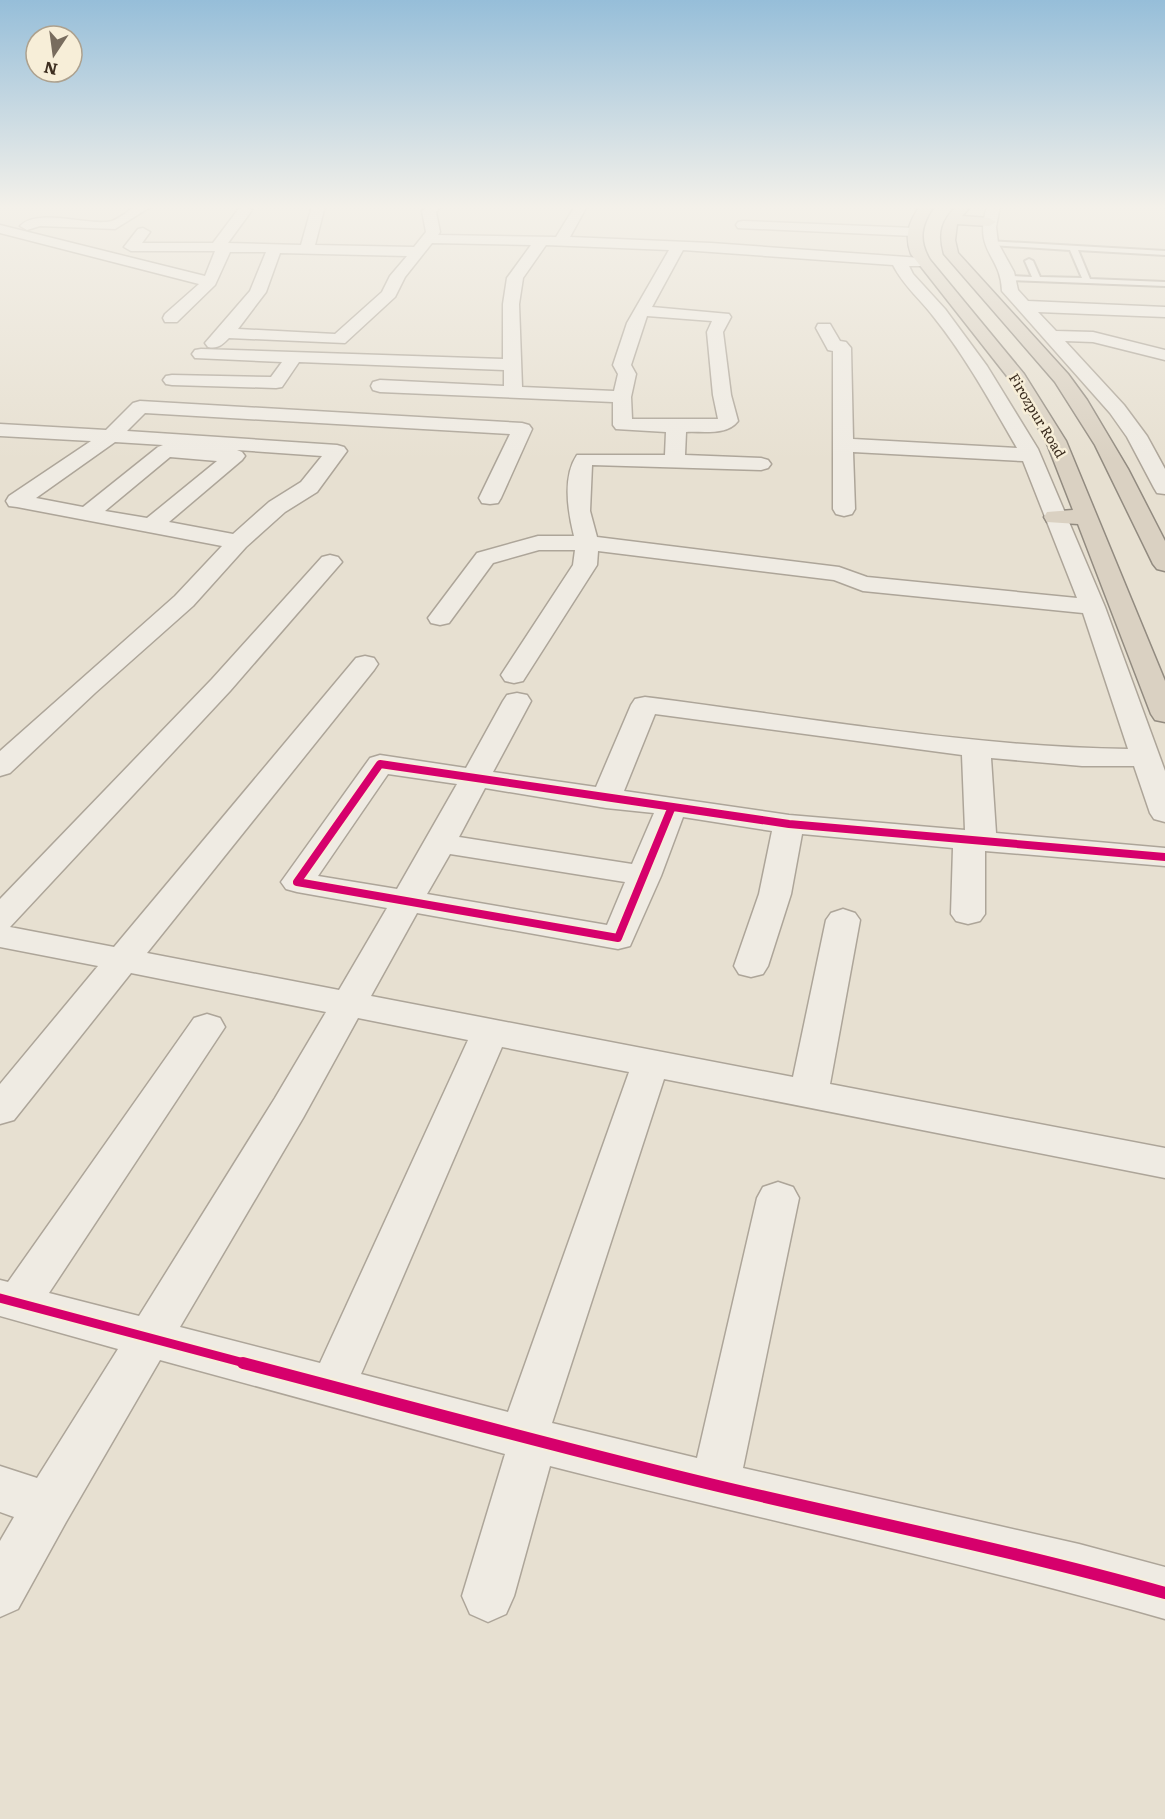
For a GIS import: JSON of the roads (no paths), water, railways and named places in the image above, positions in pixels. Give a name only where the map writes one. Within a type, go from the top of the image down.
[{"type":"highway","name":"Firozpur Road","points":[[947,291],[1018,378],[1056,441],[1165,714]]},
{"type":"highway","points":[[982,291],[1062,378],[1110,452],[1165,564]]},
{"type":"highway","points":[[1018,378],[1062,378]]},
{"type":"highway","points":[[1055,517],[1088,518]]},
{"type":"street","points":[[171,318],[200,291]]},
{"type":"street","points":[[9,500],[111,436],[140,407],[225,333],[258,291]]},
{"type":"street","points":[[225,333],[339,339],[391,291]]},
{"type":"street","points":[[513,291],[511,304],[514,392]]},
{"type":"street","points":[[642,310],[723,317],[715,332],[722,395],[728,421],[722,425],[623,425],[622,397],[627,374],[622,365],[642,310],[653,291]]},
{"type":"street","points":[[920,291],[939,312],[981,370],[1030,455],[1093,607],[1165,813]]},
{"type":"street","points":[[1010,291],[1117,409],[1160,470],[1165,488]]},
{"type":"street","points":[[1022,306],[1125,303],[1165,312]]},
{"type":"street","points":[[824,328],[834,346],[842,348],[844,509]]},
{"type":"street","points":[[1050,336],[1093,337],[1165,355]]},
{"type":"street","points":[[1142,348],[1165,349]]},
{"type":"street","points":[[201,354],[513,365]]},
{"type":"street","points":[[264,415],[276,383],[294,357]]},
{"type":"street","points":[[172,380],[276,383]]},
{"type":"street","points":[[380,386],[622,397]]},
{"type":"street","points":[[140,407],[522,429],[490,498]]},
{"type":"street","points":[[675,461],[676,426]]},
{"type":"street","points":[[0,430],[337,451],[309,487],[277,507],[238,542],[184,601],[0,766]]},
{"type":"street","points":[[844,445],[1030,455]]},
{"type":"street","points":[[87,514],[165,451],[235,456],[151,525]]},
{"type":"street","points":[[0,1591],[48,1505],[289,1108],[440,843],[474,778],[515,688],[585,565],[587,543],[579,511],[580,468],[584,459],[760,464]]},
{"type":"street","points":[[9,500],[238,542]]},
{"type":"street","points":[[1136,506],[1165,508]]},
{"type":"street","points":[[440,618],[485,558],[538,543],[587,543],[839,574],[863,585],[1093,607]]},
{"type":"street","points":[[0,919],[221,685],[330,562]]},
{"type":"street","points":[[0,1110],[365,664]]},
{"type":"street","points":[[606,799],[645,705],[976,748],[1082,757],[1145,758]]},
{"type":"street","points":[[968,914],[975,841],[976,748]]},
{"type":"street","points":[[671,808],[618,938],[297,882],[380,764],[606,799],[789,824],[1165,857]]},
{"type":"street","points":[[751,966],[775,894],[789,824]]},
{"type":"street","points":[[440,843],[645,876]]},
{"type":"street","points":[[809,1093],[843,920]]},
{"type":"street","points":[[0,936],[1165,1163]]},
{"type":"street","points":[[207,1027],[9,1300],[332,1388],[528,1438],[715,1485],[1078,1569],[1165,1593]]},
{"type":"street","points":[[332,1388],[490,1032]]},
{"type":"street","points":[[488,1596],[528,1438],[651,1063]]},
{"type":"street","points":[[715,1485],[778,1198]]},
{"type":"street","points":[[0,1489],[48,1505]]}]
